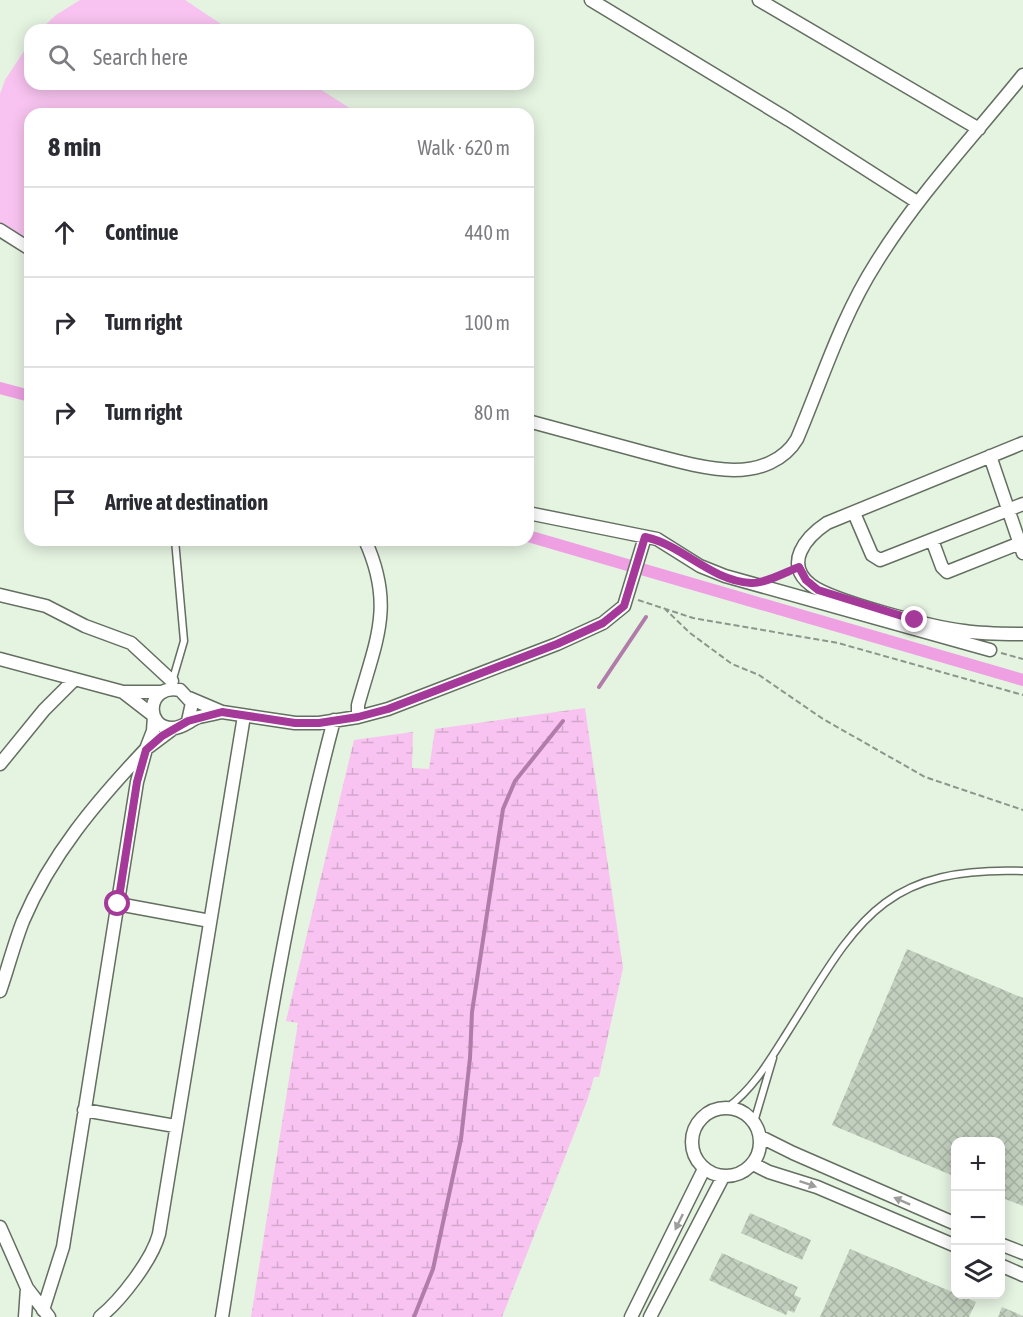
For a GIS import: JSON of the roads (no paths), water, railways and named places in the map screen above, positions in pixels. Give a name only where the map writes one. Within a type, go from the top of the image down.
[{"type":"street","points":[[591,0],[759,101],[916,202]]},
{"type":"street","points":[[759,0],[979,129]]},
{"type":"street","points":[[534,423],[686,463],[722,469],[736,470],[780,459],[790,451],[797,439],[846,318],[870,273],[916,202],[1023,75]]},
{"type":"street","points":[[0,230],[24,245]]},
{"type":"street","points":[[1023,442],[826,523],[810,534],[799,553],[799,567],[810,585],[854,602],[963,631],[1023,634]]},
{"type":"street","points":[[932,540],[942,567],[947,572],[1022,548],[990,456]]},
{"type":"street","points":[[854,513],[876,559],[888,559],[1023,504]]},
{"type":"street","points":[[534,514],[643,541],[669,545],[712,572],[990,650]]},
{"type":"street","points":[[0,659],[123,692],[168,687],[180,690],[189,698],[222,712],[244,716],[295,723],[358,717],[388,709],[557,644],[603,623],[624,606],[643,541]]},
{"type":"street","points":[[358,717],[358,705],[383,610],[380,588],[367,546]]},
{"type":"street","points":[[0,595],[57,610],[85,626],[131,643],[168,687]]},
{"type":"street","points":[[0,764],[44,710],[74,680]]},
{"type":"street","points":[[46,1313],[63,1247],[137,782],[154,717],[153,703],[168,687]]},
{"type":"street","points":[[123,692],[164,726],[174,728]]},
{"type":"street","points":[[188,721],[192,710],[189,698]]},
{"type":"street","points":[[0,991],[23,922],[42,882],[69,837],[101,796],[146,750],[174,728],[188,721],[222,712]]},
{"type":"street","points":[[100,1317],[119,1298],[156,1246],[244,716]]},
{"type":"street","points":[[222,1317],[269,1021],[315,792],[334,720]]},
{"type":"street","points":[[118,904],[210,921]]},
{"type":"street","points":[[727,1108],[742,1112],[754,1122],[761,1137],[758,1156],[753,1164],[736,1175],[723,1177],[704,1169],[695,1158],[692,1146],[693,1132],[707,1113],[727,1108]]},
{"type":"street","points":[[84,1110],[175,1126]]},
{"type":"street","points":[[761,1137],[951,1222]]},
{"type":"street","points":[[753,1164],[769,1172],[817,1187],[954,1245]]},
{"type":"street","points":[[632,1317],[704,1169]]},
{"type":"street","points":[[650,1317],[723,1177]]},
{"type":"street","points":[[0,1227],[27,1288],[46,1313]]},
{"type":"street","points":[[1003,1245],[1023,1253]]},
{"type":"street","points":[[1005,1267],[1023,1275]]},
{"type":"street","points":[[25,1317],[27,1288]]},
{"type":"lane","points":[[168,687],[184,641],[176,546]]},
{"type":"lane","points":[[727,1108],[754,1082],[844,944],[874,910],[893,896],[934,877],[984,870],[1023,871]]},
{"type":"lane","points":[[754,1122],[766,1075],[777,1049]]},
{"type":"waterway","points":[[0,388],[24,394]]},
{"type":"waterway","points":[[534,538],[1023,680]]},
{"type":"waterway","points":[[599,687],[646,617]]},
{"type":"waterway","points":[[414,1317],[433,1269],[461,1139],[470,1058],[472,1012],[503,809],[515,781],[563,721]]}]
